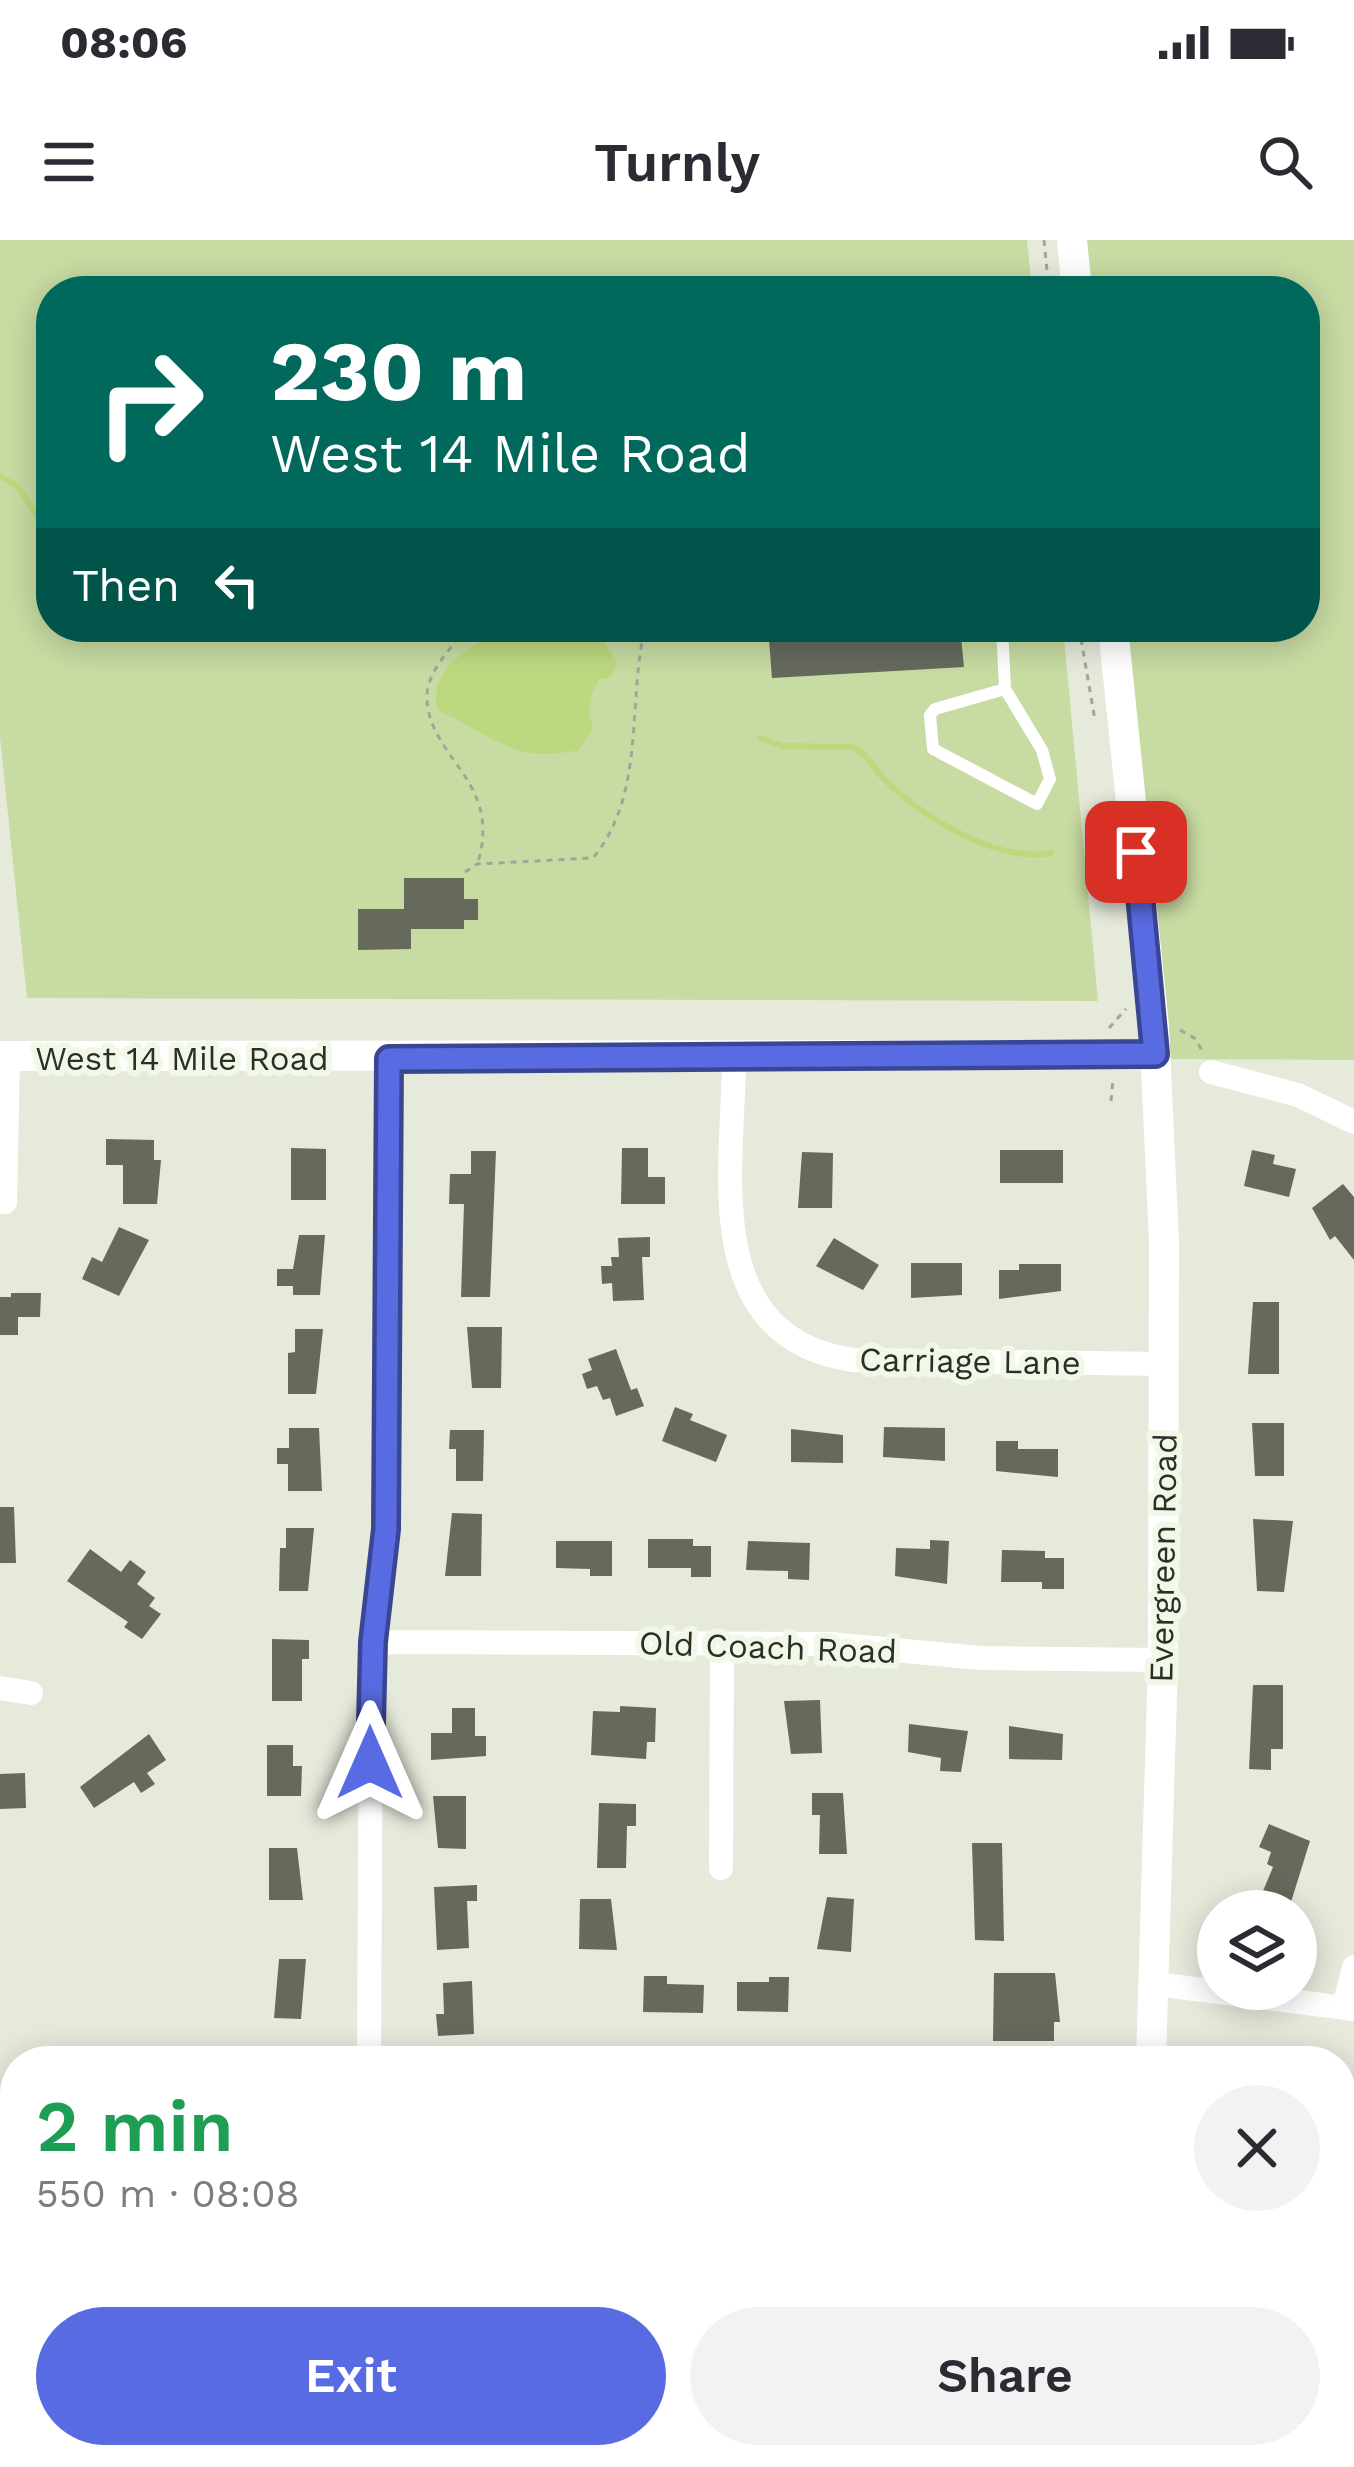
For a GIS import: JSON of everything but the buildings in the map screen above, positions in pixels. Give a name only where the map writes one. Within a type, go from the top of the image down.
[{"type":"street","points":[[1072,240],[1076,276]]},
{"type":"street","name":"Evergreen Road","points":[[1114,642],[1154,1040],[1166,1364],[1152,2046]]},
{"type":"street","name":"West 14 Mile Road","points":[[4,1056],[734,1058],[1154,1040]]},
{"type":"street","points":[[4,1056],[5,1202]]},
{"type":"street","name":"Carriage Lane","points":[[734,1058],[734,1247],[755,1303],[779,1330],[811,1349],[853,1360],[1166,1364]]},
{"type":"street","points":[[369,2046],[373,1642],[386,1529],[389,1059]]},
{"type":"street","points":[[1211,1072],[1298,1094],[1354,1122]]},
{"type":"street","name":"Old Coach Road","points":[[373,1642],[830,1644],[1000,1658],[1163,1660]]},
{"type":"street","points":[[721,1868],[722,1643]]},
{"type":"street","points":[[0,1688],[32,1693]]},
{"type":"street","points":[[1155,1984],[1349,2008],[1354,1967]]},
{"type":"lane","points":[[1003,642],[1005,688],[1050,779],[1037,805],[933,749],[930,715],[934,709],[1005,688]]},
{"type":"path","points":[[1044,240],[1047,276]]},
{"type":"path","points":[[456,642],[433,676],[427,695],[435,722],[486,819],[477,864]]},
{"type":"path","points":[[465,872],[477,864],[593,858],[616,830],[635,730],[644,642]]},
{"type":"path","points":[[1154,1040],[1190,1034],[1211,1057],[1211,1072]]},
{"type":"path","points":[[1111,1101],[1113,1084]]},
{"type":"shaded area","points":[[0,240],[1027,240],[1031,276],[36,276],[36,642],[1064,642],[1098,1001],[27,998],[0,737]]},
{"type":"shaded area","points":[[1084,240],[1354,240],[1354,1060],[1161,1059],[1121,642],[1320,642],[1320,276],[1088,276]]},
{"type":"shaded area","points":[[481,642],[604,642],[617,662],[611,677],[599,680],[593,692],[593,728],[579,750],[537,754],[489,738],[437,710],[439,681]]},
{"type":"waterway","points":[[0,476],[17,486],[36,514]]},
{"type":"waterway","points":[[760,738],[782,746],[853,747],[901,794],[962,834],[1007,851],[1051,853]]},
{"type":"route","points":[[370,1763],[373,1642],[386,1529],[389,1059],[1155,1054],[1136,852]]}]
